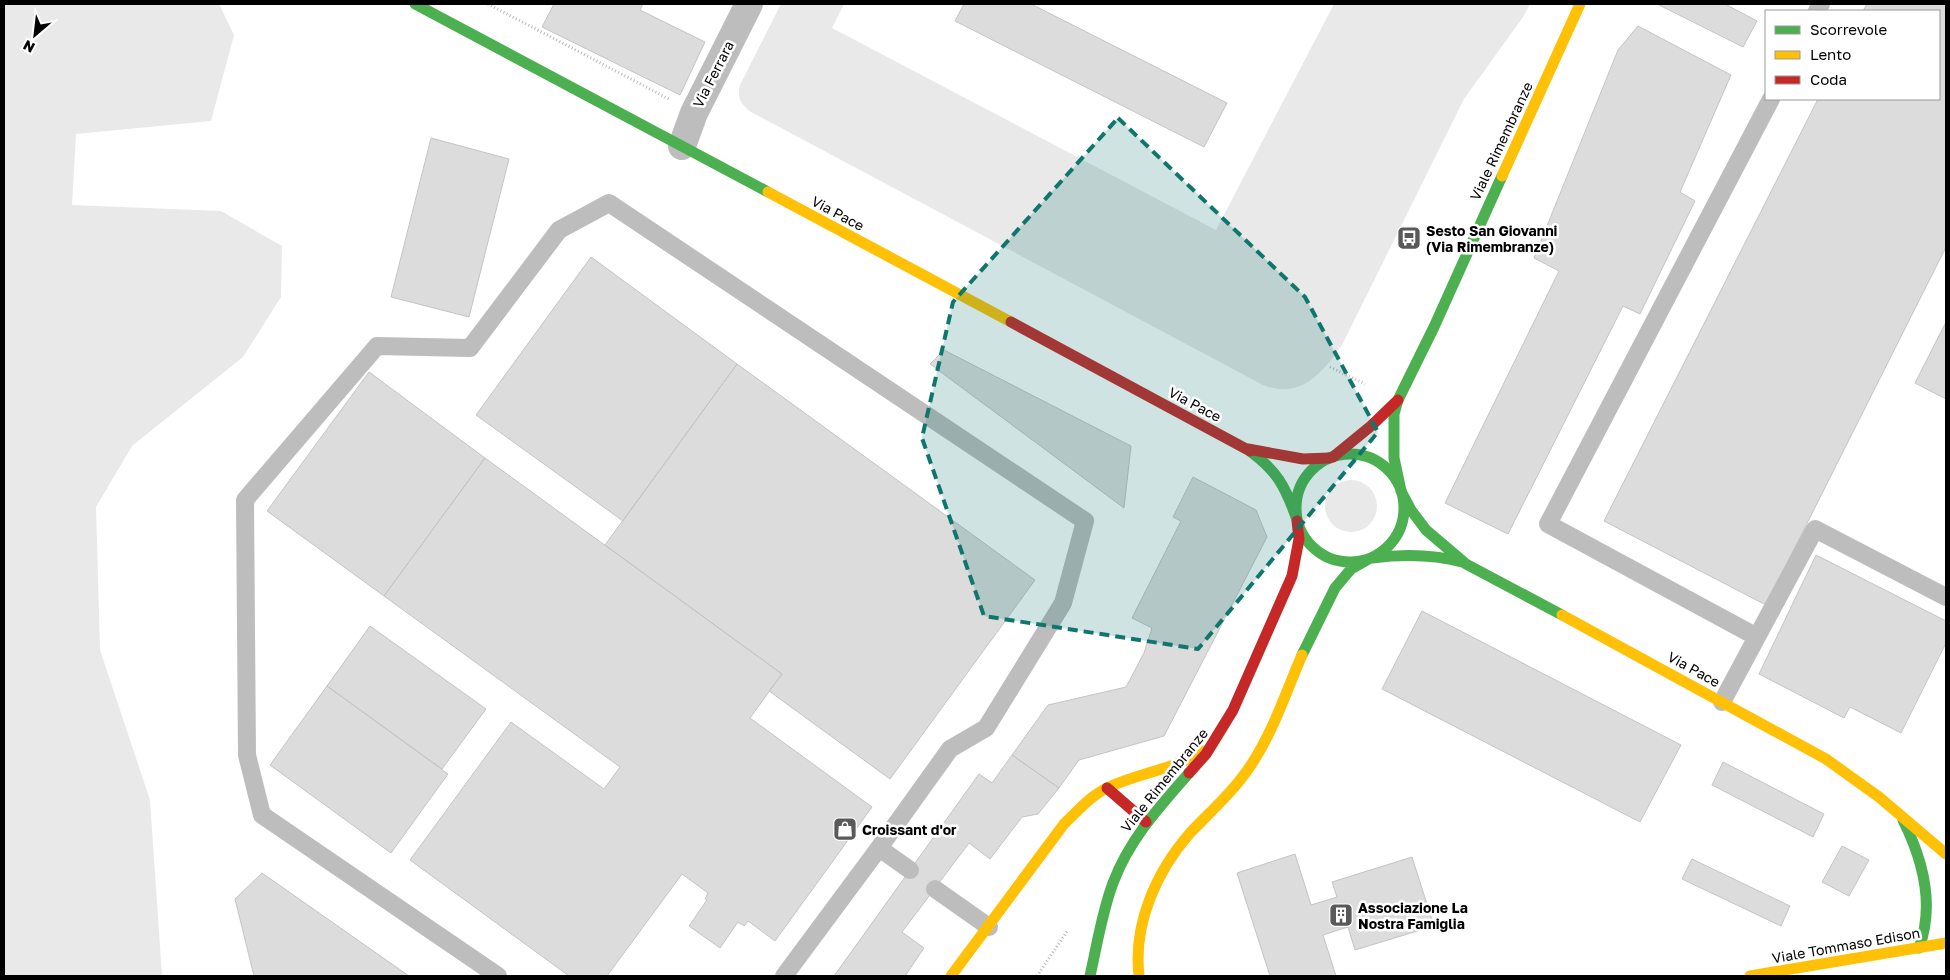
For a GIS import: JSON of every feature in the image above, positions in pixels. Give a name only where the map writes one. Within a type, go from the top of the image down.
[{"type":"street","name":"Via Pace","points":[[418,4],[1247,448],[1261,459],[1281,481],[1288,494],[1296,519]]},
{"type":"street","name":"Via Ferrara","points":[[682,146],[694,113],[749,4]]},
{"type":"street","name":"Viale Rimembranze","points":[[1401,492],[1394,451],[1394,414],[1398,400],[1434,326],[1580,4]]},
{"type":"street","name":"Viale Rimembranze","points":[[1331,457],[1371,426],[1398,400]]},
{"type":"street","name":"Via Pace","points":[[1247,448],[1264,453],[1303,459],[1331,457]]},
{"type":"street","points":[[1139,976],[1137,954],[1139,931],[1151,897],[1167,866],[1180,846],[1228,795],[1252,764],[1270,729],[1310,636],[1327,602],[1345,575],[1352,568],[1370,559],[1389,546],[1400,531],[1404,512],[1401,492],[1390,471],[1374,460],[1355,454],[1331,457],[1313,468],[1303,482],[1296,497],[1296,519],[1306,541],[1324,556],[1345,562],[1370,559]]},
{"type":"street","name":"Via Pace","points":[[1401,492],[1411,510],[1426,530],[1466,564]]},
{"type":"street","name":"Viale Rimembranze","points":[[1090,976],[1113,882],[1132,844],[1146,822],[1215,742],[1233,710],[1292,576],[1299,539],[1296,519]]},
{"type":"street","name":"Via Pace","points":[[1370,559],[1409,555],[1447,558],[1466,564],[1826,759],[1879,797],[1946,854]]},
{"type":"street","points":[[951,976],[989,928],[1064,824],[1107,788],[1186,761],[1215,742]]},
{"type":"street","points":[[1107,788],[1146,822]]},
{"type":"street","name":"Via Pace","points":[[1900,815],[1916,848],[1925,893],[1926,927],[1919,948]]},
{"type":"street","name":"Viale Tommaso Edison","points":[[1750,976],[1946,943]]},
{"type":"lane","points":[[1757,637],[1548,524],[1770,100]]},
{"type":"lane","points":[[498,976],[262,815],[246,756],[245,500],[377,346],[470,348],[559,230],[610,204],[1085,521],[1063,604],[986,728],[950,749],[784,976]]},
{"type":"lane","points":[[1722,702],[1815,529],[1946,596]]},
{"type":"lane","points":[[879,848],[910,870]]},
{"type":"lane","points":[[935,889],[989,928]]},
{"type":"path","points":[[488,4],[694,113]]},
{"type":"path","points":[[1330,367],[1365,384]]},
{"type":"highlighted area","points":[[1118,118],[1305,297],[1378,432],[1198,649],[984,616],[922,438],[953,302]]},
{"type":"shaded area","points":[[4,4],[219,4],[234,35],[211,121],[76,134],[72,205],[221,211],[282,246],[281,297],[243,357],[132,446],[96,507],[100,650],[150,800],[162,976],[4,976]]},
{"type":"shaded area","points":[[781,4],[844,4],[832,28],[1216,230],[1334,4],[1530,4],[1523,17],[1464,99],[1342,345],[1327,365],[1309,381],[1289,389],[1276,389],[1263,385],[751,112],[740,100],[740,85]]},
{"type":"shaded area","points":[[1351,480],[1361,482],[1369,488],[1375,496],[1377,506],[1375,516],[1369,524],[1361,530],[1351,532],[1341,530],[1333,524],[1327,516],[1325,506],[1327,496],[1333,488],[1341,482]]},
{"type":"building","points":[[554,4],[643,4],[640,10],[705,42],[680,95],[542,27]]},
{"type":"building","points":[[964,4],[1031,4],[1227,103],[1204,147],[955,21]]},
{"type":"building","points":[[1657,4],[1725,4],[1757,21],[1743,47]]},
{"type":"building","points":[[1867,4],[1946,4],[1946,247],[1766,605],[1604,521],[1817,100],[1940,100],[1940,10],[1864,10]]},
{"type":"building","points":[[1638,26],[1731,75],[1680,192],[1695,201],[1640,314],[1623,306],[1508,534],[1445,503],[1559,271],[1534,258],[1618,50]]},
{"type":"building","points":[[431,138],[509,159],[469,317],[391,297]]},
{"type":"building","points":[[591,257],[737,364],[623,521],[476,415]]},
{"type":"building","points":[[1946,322],[1946,399],[1915,383]]},
{"type":"building","points":[[944,350],[1131,446],[1124,508],[930,364]]},
{"type":"building","points":[[737,364],[1035,580],[890,779],[769,691],[782,674],[605,545]]},
{"type":"building","points":[[369,372],[485,458],[384,596],[267,511]]},
{"type":"building","points":[[485,458],[782,674],[750,718],[872,807],[775,941],[748,921],[744,926],[738,922],[720,948],[689,926],[707,900],[705,899],[708,893],[682,874],[607,976],[569,976],[410,860],[511,722],[604,789],[620,767],[384,596]]},
{"type":"building","points":[[1193,477],[1256,510],[1267,537],[1164,736],[1079,760],[1059,788],[1012,755],[1048,705],[1126,687],[1144,653],[1152,628],[1132,618],[1181,521],[1173,517]]},
{"type":"building","points":[[1816,555],[1946,621],[1946,643],[1901,733],[1850,707],[1844,718],[1759,674]]},
{"type":"building","points":[[1422,611],[1681,745],[1640,822],[1382,689]]},
{"type":"building","points":[[370,626],[486,709],[442,769],[327,686]]},
{"type":"building","points":[[327,686],[448,774],[391,853],[270,765]]},
{"type":"building","points":[[1012,755],[1059,788],[1038,814],[1022,817],[990,859],[969,843],[902,932],[924,948],[905,976],[834,976],[979,774],[992,783]]},
{"type":"building","points":[[1723,762],[1824,814],[1813,837],[1712,785]]},
{"type":"building","points":[[1842,846],[1869,860],[1849,896],[1822,882]]},
{"type":"building","name":"Associazione La Nostra Famiglia","points":[[1295,854],[1311,905],[1337,897],[1332,882],[1412,857],[1434,926],[1355,950],[1348,927],[1323,935],[1336,976],[1270,976],[1237,873]]},
{"type":"building","points":[[1692,859],[1790,906],[1781,926],[1682,879]]},
{"type":"building","points":[[262,873],[409,976],[254,976],[235,899]]},
{"type":"traffic: fast","points":[[415,4],[768,192]]},
{"type":"traffic: fast","points":[[1401,491],[1394,458],[1394,414],[1398,400],[1434,327],[1502,176]]},
{"type":"traffic: fast","points":[[1250,451],[1274,472],[1288,496],[1296,517]]},
{"type":"traffic: fast","points":[[1350,454],[1371,458],[1388,470],[1400,487],[1404,508],[1400,529],[1388,546],[1371,558],[1350,562],[1329,558],[1312,546],[1300,529],[1296,508],[1300,487],[1312,470],[1329,458],[1350,454]]},
{"type":"traffic: fast","points":[[1402,493],[1411,510],[1426,530],[1466,564],[1562,615]]},
{"type":"traffic: fast","points":[[1372,558],[1395,556],[1440,557],[1462,562]]},
{"type":"traffic: fast","points":[[1302,655],[1335,588],[1351,569],[1367,560]]},
{"type":"traffic: fast","points":[[1090,976],[1106,905],[1113,883],[1127,852],[1167,798],[1189,773]]},
{"type":"traffic: fast","points":[[1903,820],[1916,851],[1925,883],[1926,915],[1924,932],[1919,948]]},
{"type":"traffic: slow","points":[[1502,176],[1580,4]]},
{"type":"traffic: slow","points":[[768,192],[1011,322]]},
{"type":"traffic: slow","points":[[1562,615],[1826,759],[1879,797],[1946,854]]},
{"type":"traffic: slow","points":[[1139,976],[1140,937],[1144,918],[1157,882],[1167,864],[1190,833],[1230,792],[1251,765],[1273,725],[1302,655]]},
{"type":"traffic: slow","points":[[951,976],[1064,824],[1096,794],[1133,778],[1169,767],[1203,751]]},
{"type":"traffic: slow","points":[[1750,976],[1946,943]]},
{"type":"traffic: jam","points":[[1011,322],[1250,451]]},
{"type":"traffic: jam","points":[[1333,457],[1371,426],[1398,400]]},
{"type":"traffic: jam","points":[[1248,449],[1303,459],[1330,458]]},
{"type":"traffic: jam","points":[[1189,773],[1206,754],[1233,710],[1292,576],[1299,539],[1297,521]]},
{"type":"traffic: jam","points":[[1107,788],[1146,822]]},
{"type":"place","name":"Sesto San Giovanni (Via Rimembranze)","points":[[1409,238]]},
{"type":"place","name":"Croissant d'or","points":[[845,829]]},
{"type":"place","name":"Associazione La Nostra Famiglia","points":[[1341,915]]}]
